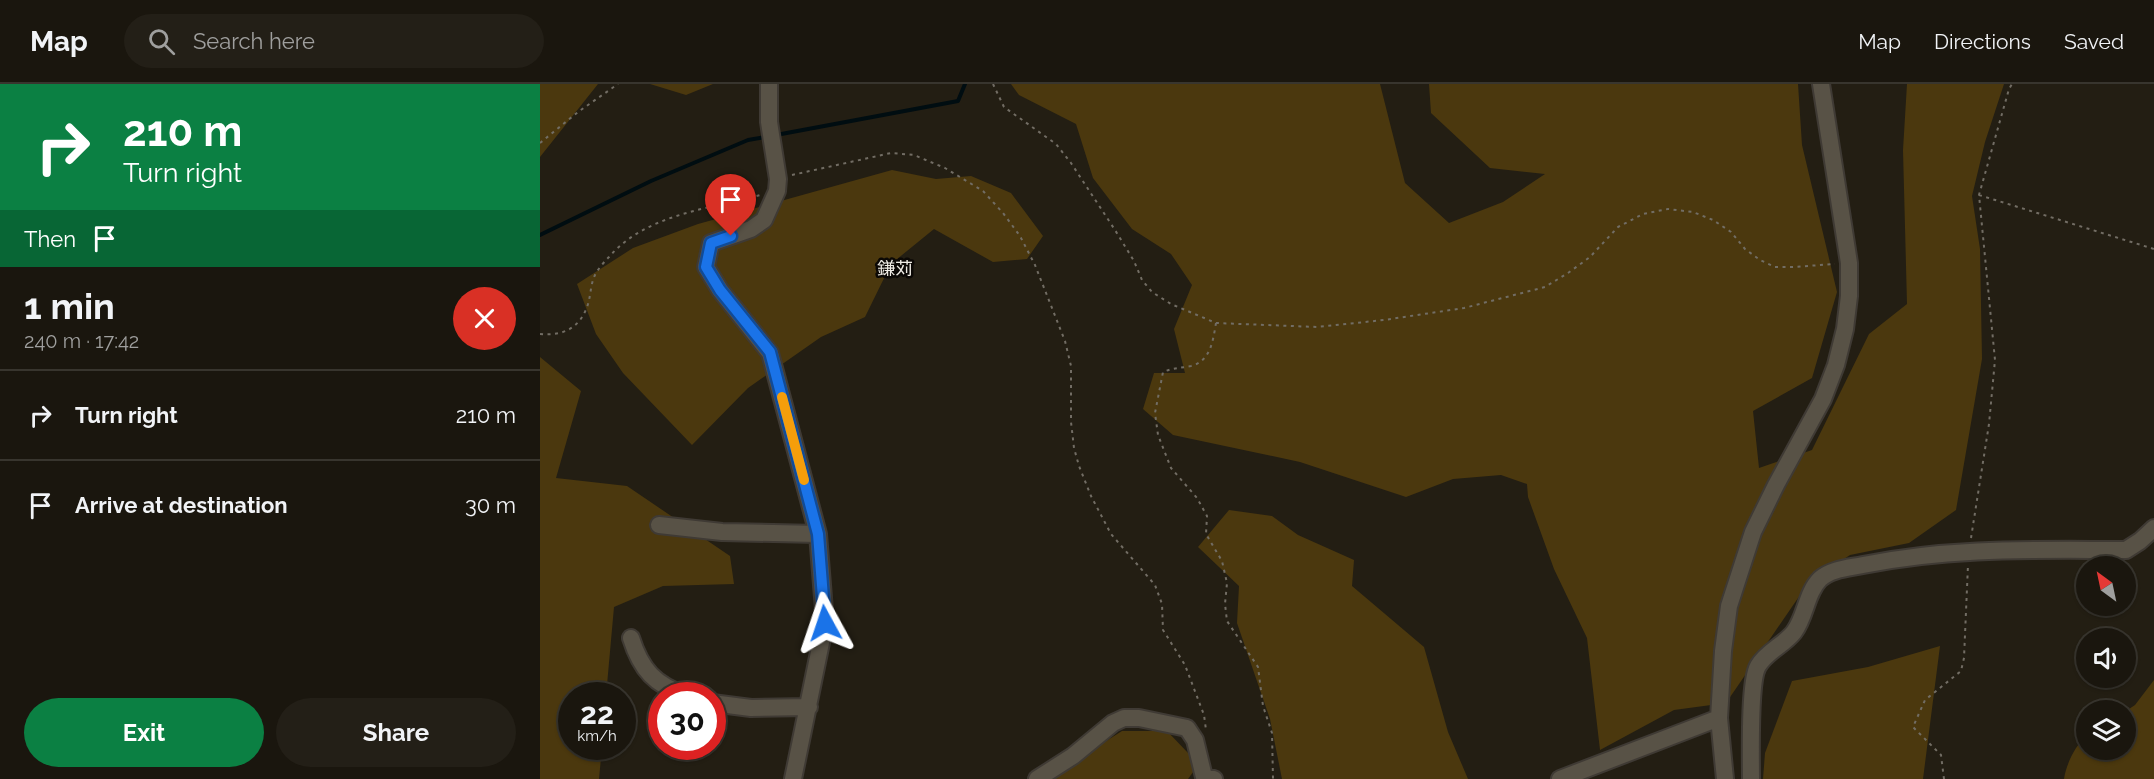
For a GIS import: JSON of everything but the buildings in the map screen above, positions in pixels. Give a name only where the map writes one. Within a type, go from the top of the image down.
[{"type":"street","points":[[768,84],[769,122],[777,185],[764,220],[751,229],[711,243],[706,267],[720,290],[770,352],[818,534],[825,623],[793,779]]},
{"type":"street","points":[[1725,779],[1719,718],[1723,651],[1729,606],[1753,532],[1776,484],[1823,399],[1836,365],[1846,318],[1849,263],[1821,84]]},
{"type":"street","points":[[659,525],[722,532],[818,534]]},
{"type":"street","points":[[1751,779],[1751,729],[1756,669],[1765,657],[1793,633],[1803,617],[1814,586],[1821,578],[1830,573],[1874,563],[1939,552],[2126,550],[2154,528]]},
{"type":"street","points":[[632,638],[637,657],[646,671],[658,682]]},
{"type":"street","points":[[726,705],[751,708],[809,707]]},
{"type":"street","points":[[1036,779],[1073,756],[1113,723],[1124,717],[1187,728],[1195,740],[1204,777],[1215,779]]},
{"type":"street","points":[[1560,779],[1719,718]]},
{"type":"path","points":[[540,142],[618,84]]},
{"type":"path","points":[[993,84],[1004,107],[1056,144],[1071,163],[1134,261],[1142,280],[1152,292],[1171,304],[1215,323],[1317,327],[1464,308],[1545,287],[1590,257],[1618,226],[1643,214],[1668,210],[1693,212],[1713,220],[1731,232],[1745,249],[1775,267],[1849,263]]},
{"type":"path","points":[[1944,779],[1941,755],[1913,727],[1925,700],[1961,671],[1964,658],[1969,551],[1989,424],[1995,360],[1979,195],[2012,84]]},
{"type":"path","points":[[540,334],[555,335],[573,328],[587,307],[595,276],[621,245],[636,235],[687,213],[891,153],[914,155],[945,168],[983,191],[1004,213],[1020,236],[1035,265],[1065,341],[1071,366],[1072,439],[1079,466],[1091,496],[1111,534],[1155,585],[1162,604],[1163,630],[1185,665],[1204,715],[1207,736]]},
{"type":"path","points":[[1979,195],[2154,249]]},
{"type":"path","points":[[1215,323],[1213,343],[1204,358],[1194,365],[1163,372],[1155,413],[1158,435],[1171,468],[1197,498],[1207,516],[1206,534],[1222,561],[1227,583],[1225,604],[1227,621],[1258,667],[1263,706],[1272,733],[1273,779]]},
{"type":"shaded area","points":[[540,84],[598,84],[540,157]]},
{"type":"shaded area","points":[[650,84],[713,84],[686,95]]},
{"type":"shaded area","points":[[1011,84],[1380,84],[1405,183],[1449,223],[1503,202],[1545,174],[1490,168],[1431,113],[1429,84],[1798,84],[1802,145],[1837,292],[1812,378],[1753,411],[1759,468],[1812,450],[1869,334],[1907,304],[1903,150],[1907,84],[2004,84],[1985,142],[1972,196],[1980,249],[1982,359],[1956,510],[1909,543],[1850,555],[1809,582],[1726,703],[1674,710],[1600,750],[1587,638],[1554,569],[1528,497],[1527,484],[1501,475],[1453,479],[1406,497],[1300,462],[1173,435],[1143,409],[1154,373],[1185,373],[1174,329],[1192,285],[1171,254],[1132,229],[1093,178],[1076,124],[1019,95]]},
{"type":"shaded area","points":[[892,170],[936,179],[971,176],[1011,193],[1043,236],[1027,259],[993,262],[934,229],[891,264],[865,317],[821,337],[748,388],[692,445],[623,373],[596,334],[577,284],[633,248],[698,224]]},
{"type":"shaded area","points":[[540,357],[581,391],[556,478],[627,486],[730,556],[734,584],[663,586],[614,607],[607,682],[558,682],[558,760],[601,760],[599,779],[540,779]]},
{"type":"shaded area","points":[[1229,510],[1272,516],[1298,535],[1354,560],[1352,586],[1424,647],[1448,732],[1468,779],[1282,779],[1270,719],[1237,623],[1239,586],[1198,547]]},
{"type":"shaded area","points":[[1940,646],[1923,779],[1763,779],[1765,753],[1792,681],[1868,667]]},
{"type":"shaded area","points":[[2154,680],[2154,779],[2064,779],[2076,749],[2076,760],[2136,760],[2136,704]]},
{"type":"shaded area","points":[[1122,731],[1167,731],[1189,754],[1196,768],[1188,779],[1046,779]]},
{"type":"waterway","points":[[776,135],[958,101],[965,84]]},
{"type":"waterway","points":[[540,235],[651,181],[748,140],[766,137]]},
{"type":"slow traffic","points":[[782,397],[804,480]]},
{"type":"district","name":"鎌苅","points":[[895,269]]},
{"type":"route","points":[[731,236],[711,243],[706,267],[720,290],[770,352],[818,534],[825,623]]}]
